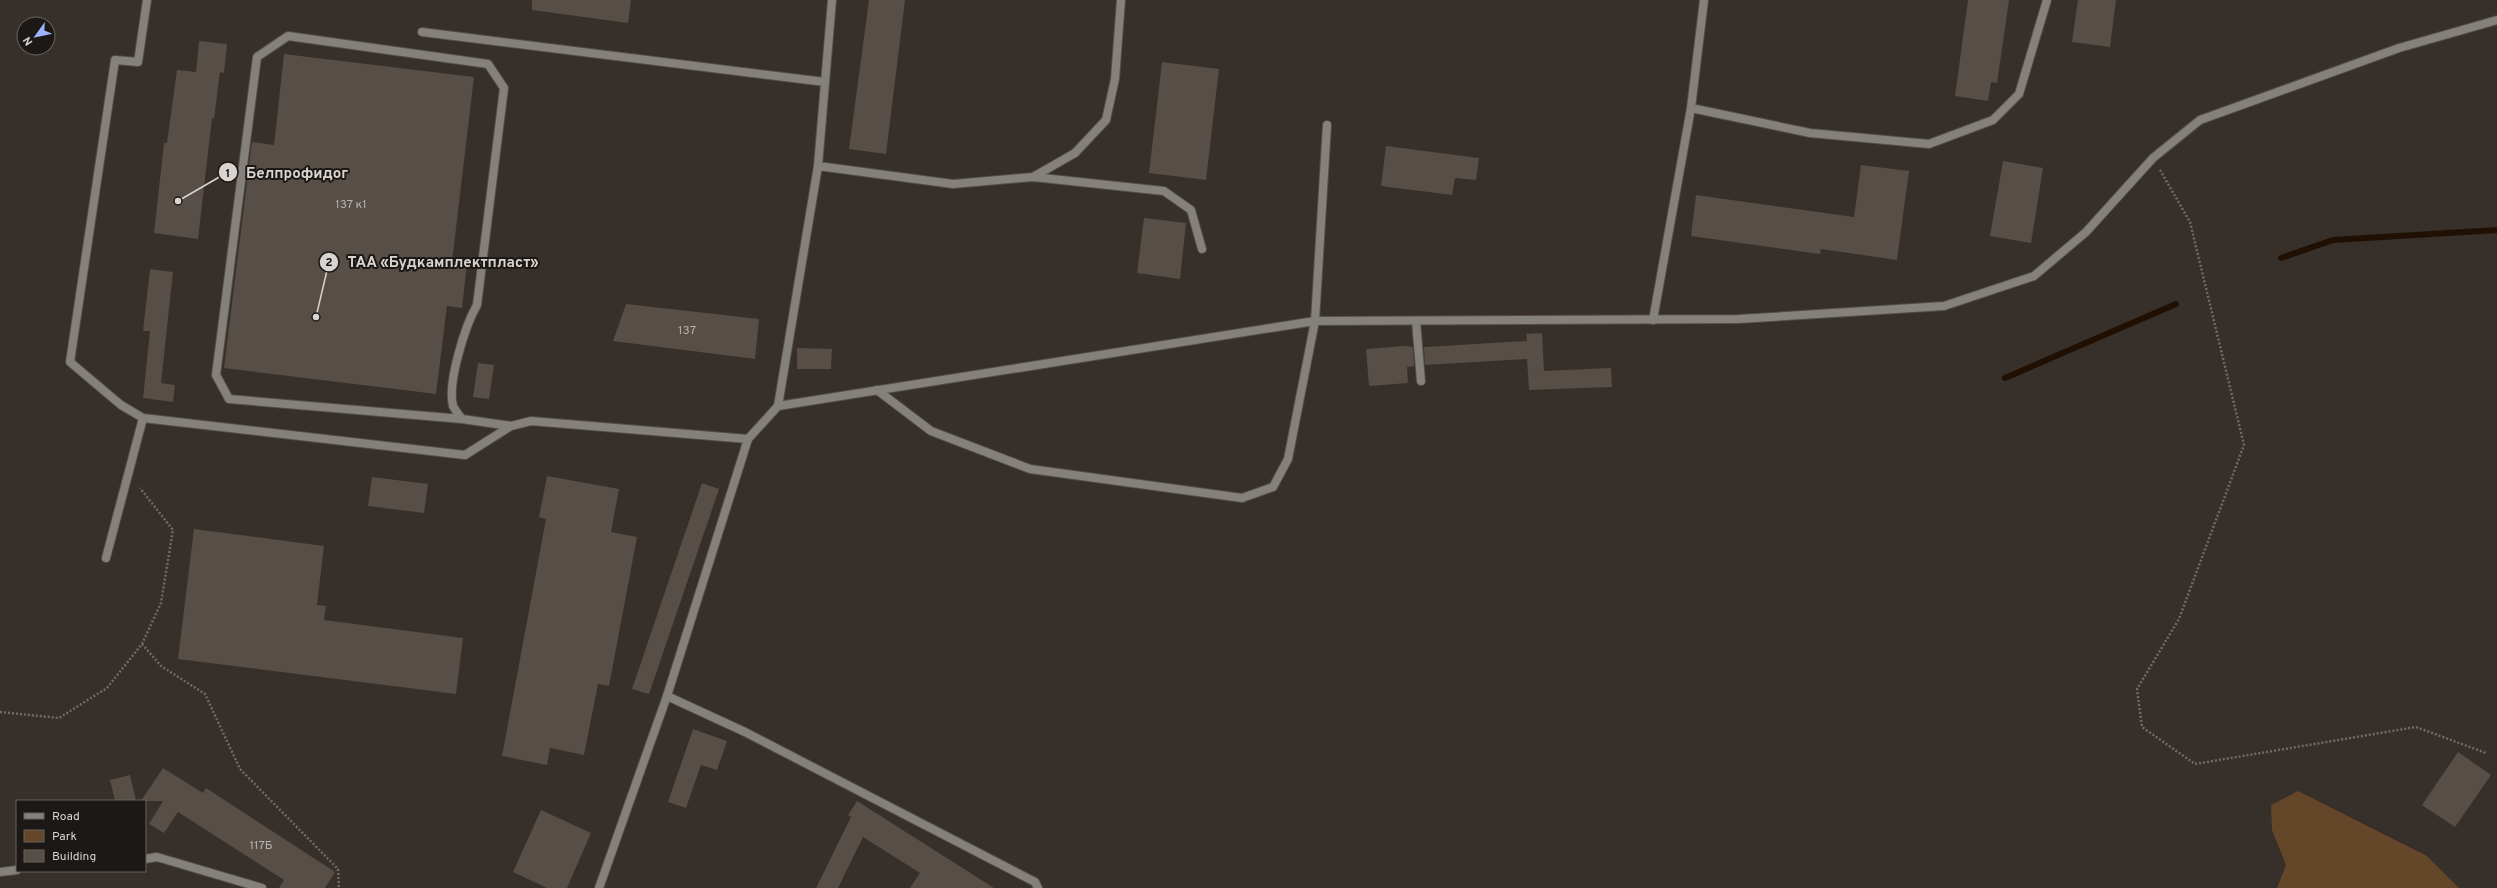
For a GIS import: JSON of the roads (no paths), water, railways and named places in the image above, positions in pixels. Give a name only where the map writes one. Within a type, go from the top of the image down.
[{"type":"street","points":[[147,0],[138,62],[115,60],[70,362],[121,405],[143,418],[465,455],[511,426],[531,421],[748,439]]},
{"type":"street","points":[[599,888],[667,696],[748,439],[778,406],[818,166],[832,0]]},
{"type":"street","points":[[1033,177],[1075,154],[1106,120],[1115,79],[1121,0]]},
{"type":"street","points":[[1653,320],[1691,108],[1704,0]]},
{"type":"street","points":[[1691,108],[1810,133],[1929,144],[1994,120],[2019,94],[2047,0]]},
{"type":"street","points":[[778,406],[1315,320],[1739,319],[1944,306],[2034,276],[2086,232],[2153,158],[2200,120],[2399,48],[2497,20]]},
{"type":"street","points":[[422,32],[825,82]]},
{"type":"street","points":[[462,418],[454,407],[452,390],[466,324],[477,305],[504,88],[488,64],[288,36],[257,57],[216,375],[230,399],[462,418],[511,426]]},
{"type":"street","points":[[877,390],[931,431],[1030,469],[1242,498],[1273,487],[1288,459],[1315,320],[1327,125]]},
{"type":"street","points":[[818,166],[953,184],[1033,177],[1164,191],[1191,210],[1202,249]]},
{"type":"street","points":[[1416,320],[1421,381]]},
{"type":"street","points":[[106,558],[130,475],[143,418]]},
{"type":"street","points":[[667,696],[787,754],[1035,882],[1038,888]]},
{"type":"street","points":[[146,859],[157,858],[262,888]]},
{"type":"street","points":[[0,872],[16,870]]},
{"type":"waterway","points":[[2281,258],[2333,240],[2497,230]]},
{"type":"waterway","points":[[2005,378],[2176,304]]},
{"type":"place","name":"Белпрофидог","points":[[178,201]]},
{"type":"place","name":"ТАА «Будкамплектпласт»","points":[[316,317]]}]
